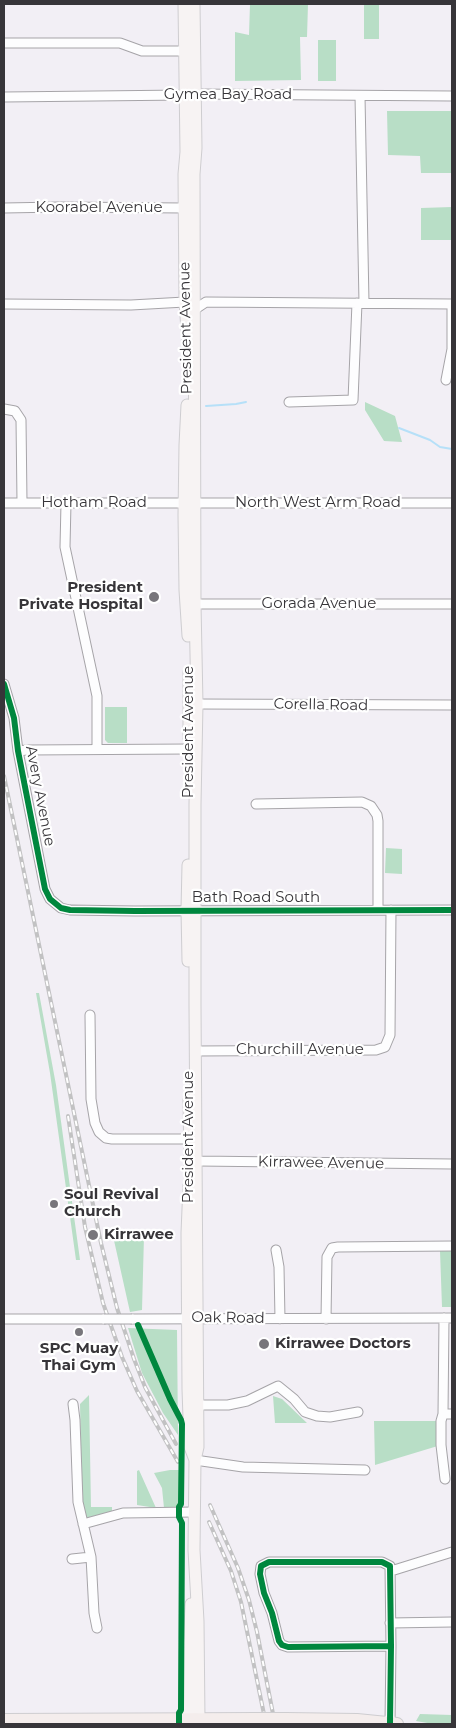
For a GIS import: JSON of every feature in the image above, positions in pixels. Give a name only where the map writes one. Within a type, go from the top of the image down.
[{"type":"highway","points":[[4,1720],[194,1722],[286,1719],[345,1720],[393,1724]]},
{"type":"main road","name":"President Avenue","points":[[184,4],[185,51],[190,94]]},
{"type":"main road","name":"President Avenue","points":[[190,503],[184,446],[188,382],[188,343],[184,302],[189,208],[190,94],[194,4]]},
{"type":"main road","name":"President Avenue","points":[[189,208],[195,249],[190,503],[190,604],[195,758],[190,995],[194,1160],[187,1233],[198,1447],[195,1460],[194,1569],[188,1655],[194,1722]]},
{"type":"main road","points":[[184,302],[190,299],[190,275],[195,249]]},
{"type":"main road","name":"President Avenue","points":[[193,704],[189,749],[191,910],[196,1051],[193,1139]]},
{"type":"main road","name":"President Avenue","points":[[192,1318],[190,1448],[195,1460]]},
{"type":"street","points":[[4,43],[120,43],[142,51],[185,51]]},
{"type":"street","name":"Gymea Bay Road","points":[[4,97],[190,94],[452,96]]},
{"type":"street","points":[[289,402],[353,400],[360,303],[360,96]]},
{"type":"street","name":"Koorabel Avenue","points":[[4,208],[189,208]]},
{"type":"street","points":[[194,287],[199,296],[206,302]]},
{"type":"street","points":[[4,304],[122,305],[184,302]]},
{"type":"street","points":[[194,310],[206,302],[452,304],[452,349],[446,380]]},
{"type":"street","points":[[4,409],[15,412],[21,420],[22,502]]},
{"type":"street","name":"Hotham Road","points":[[4,503],[190,503]]},
{"type":"street","points":[[66,503],[65,547],[97,696],[97,750]]},
{"type":"street","name":"North West Arm Road","points":[[190,503],[452,503]]},
{"type":"street","name":"Gorada Avenue","points":[[190,604],[452,604]]},
{"type":"street","name":"Avery Avenue","points":[[4,684],[14,718],[18,751],[45,889],[53,902],[61,908]]},
{"type":"street","name":"Corella Road","points":[[193,704],[452,705]]},
{"type":"street","points":[[18,751],[189,749]]},
{"type":"street","points":[[256,804],[362,802],[371,806],[377,815],[378,821],[378,910]]},
{"type":"street","name":"Bath Road South","points":[[61,908],[65,910],[125,911],[452,910]]},
{"type":"street","name":"Churchill Avenue","points":[[196,1051],[376,1050],[385,1046],[390,1035],[390,910]]},
{"type":"street","points":[[90,1015],[91,1100],[93,1116],[99,1132],[106,1138],[112,1139],[193,1139]]},
{"type":"street","name":"Kirrawee Avenue","points":[[194,1160],[452,1164]]},
{"type":"street","points":[[326,1318],[327,1257],[332,1248],[452,1246]]},
{"type":"street","points":[[276,1250],[279,1268],[280,1319]]},
{"type":"street","points":[[445,1479],[441,1444],[441,1422],[448,1414],[448,1318]]},
{"type":"street","name":"Oak Road","points":[[4,1319],[448,1318]]},
{"type":"street","points":[[197,1405],[228,1405],[247,1401],[278,1386],[294,1399],[305,1412],[330,1417],[358,1412]]},
{"type":"street","points":[[73,1404],[76,1420],[78,1502],[91,1558],[94,1613],[97,1628]]},
{"type":"street","points":[[195,1460],[243,1467],[365,1470]]},
{"type":"street","points":[[83,1524],[123,1513],[194,1512]]},
{"type":"street","points":[[391,1646],[288,1647],[282,1645],[279,1641],[272,1613],[264,1593],[260,1571],[264,1564],[269,1562],[382,1562],[389,1567],[452,1552]]},
{"type":"street","points":[[72,1559],[91,1558]]},
{"type":"street","points":[[389,1567],[393,1724]]},
{"type":"street","points":[[390,1622],[452,1622]]},
{"type":"green space","points":[[250,4],[308,4],[307,37],[300,37],[301,80],[235,81],[235,32],[249,35]]},
{"type":"green space","points":[[364,4],[379,4],[379,39],[364,39]]},
{"type":"green space","points":[[318,40],[336,40],[336,81],[318,81]]},
{"type":"green space","points":[[387,111],[452,111],[452,173],[421,173],[420,156],[388,155]]},
{"type":"green space","points":[[452,207],[452,240],[421,240],[421,208]]},
{"type":"green space","points":[[365,402],[395,416],[402,442],[384,441],[365,410]]},
{"type":"green space","points":[[105,707],[127,707],[127,743],[108,743],[105,740]]},
{"type":"green space","points":[[386,848],[402,849],[402,874],[385,873]]},
{"type":"green space","points":[[36,993],[39,993],[56,1085],[80,1260],[76,1260],[50,1073]]},
{"type":"green space","points":[[113,1236],[144,1236],[142,1310],[130,1312]]},
{"type":"green space","points":[[440,1251],[452,1251],[452,1307],[442,1307]]},
{"type":"green space","points":[[128,1328],[177,1330],[178,1435],[163,1413],[142,1373]]},
{"type":"green space","points":[[89,1395],[91,1507],[112,1507],[112,1511],[86,1518],[82,1501],[80,1404]]},
{"type":"green space","points":[[273,1396],[282,1399],[307,1423],[275,1423]]},
{"type":"green space","points":[[374,1421],[441,1421],[441,1445],[375,1465]]},
{"type":"green space","points":[[139,1470],[156,1508],[137,1505],[137,1471]]},
{"type":"green space","points":[[179,1470],[180,1507],[164,1508],[162,1488],[154,1473]]},
{"type":"green space","points":[[420,1714],[452,1715],[452,1724],[433,1724],[416,1721]]},
{"type":"waterway","points":[[206,406],[246,402]]},
{"type":"waterway","points":[[399,428],[430,440],[440,447],[452,449]]},
{"type":"railway","points":[[4,776],[101,1243],[117,1308],[145,1387],[176,1444]]},
{"type":"railway","points":[[68,1116],[85,1227],[103,1303],[122,1357],[137,1391],[178,1462]]},
{"type":"railway","points":[[210,1505],[238,1568],[249,1600],[275,1724]]},
{"type":"railway","points":[[209,1522],[231,1571],[241,1602],[266,1724]]},
{"type":"cycle path","points":[[4,684],[14,718],[18,751],[45,889],[50,899],[61,908],[70,910],[135,911],[452,910]]},
{"type":"cycle path","points":[[138,1325],[182,1424],[181,1504],[179,1507],[179,1517],[182,1523],[181,1710],[179,1713],[179,1724]]},
{"type":"cycle path","points":[[390,1723],[391,1646],[390,1566],[382,1562],[269,1562],[261,1566],[260,1574],[264,1593],[272,1613],[279,1641],[282,1645],[288,1647],[391,1646]]},
{"type":"place","name":"President Private Hospital","points":[[154,597]]},
{"type":"place","name":"Soul Revival Church","points":[[54,1204]]},
{"type":"place","name":"Kirrawee","points":[[93,1235]]},
{"type":"place","name":"SPC Muay Thai Gym","points":[[79,1332]]},
{"type":"place","name":"Kirrawee Doctors","points":[[264,1344]]}]
